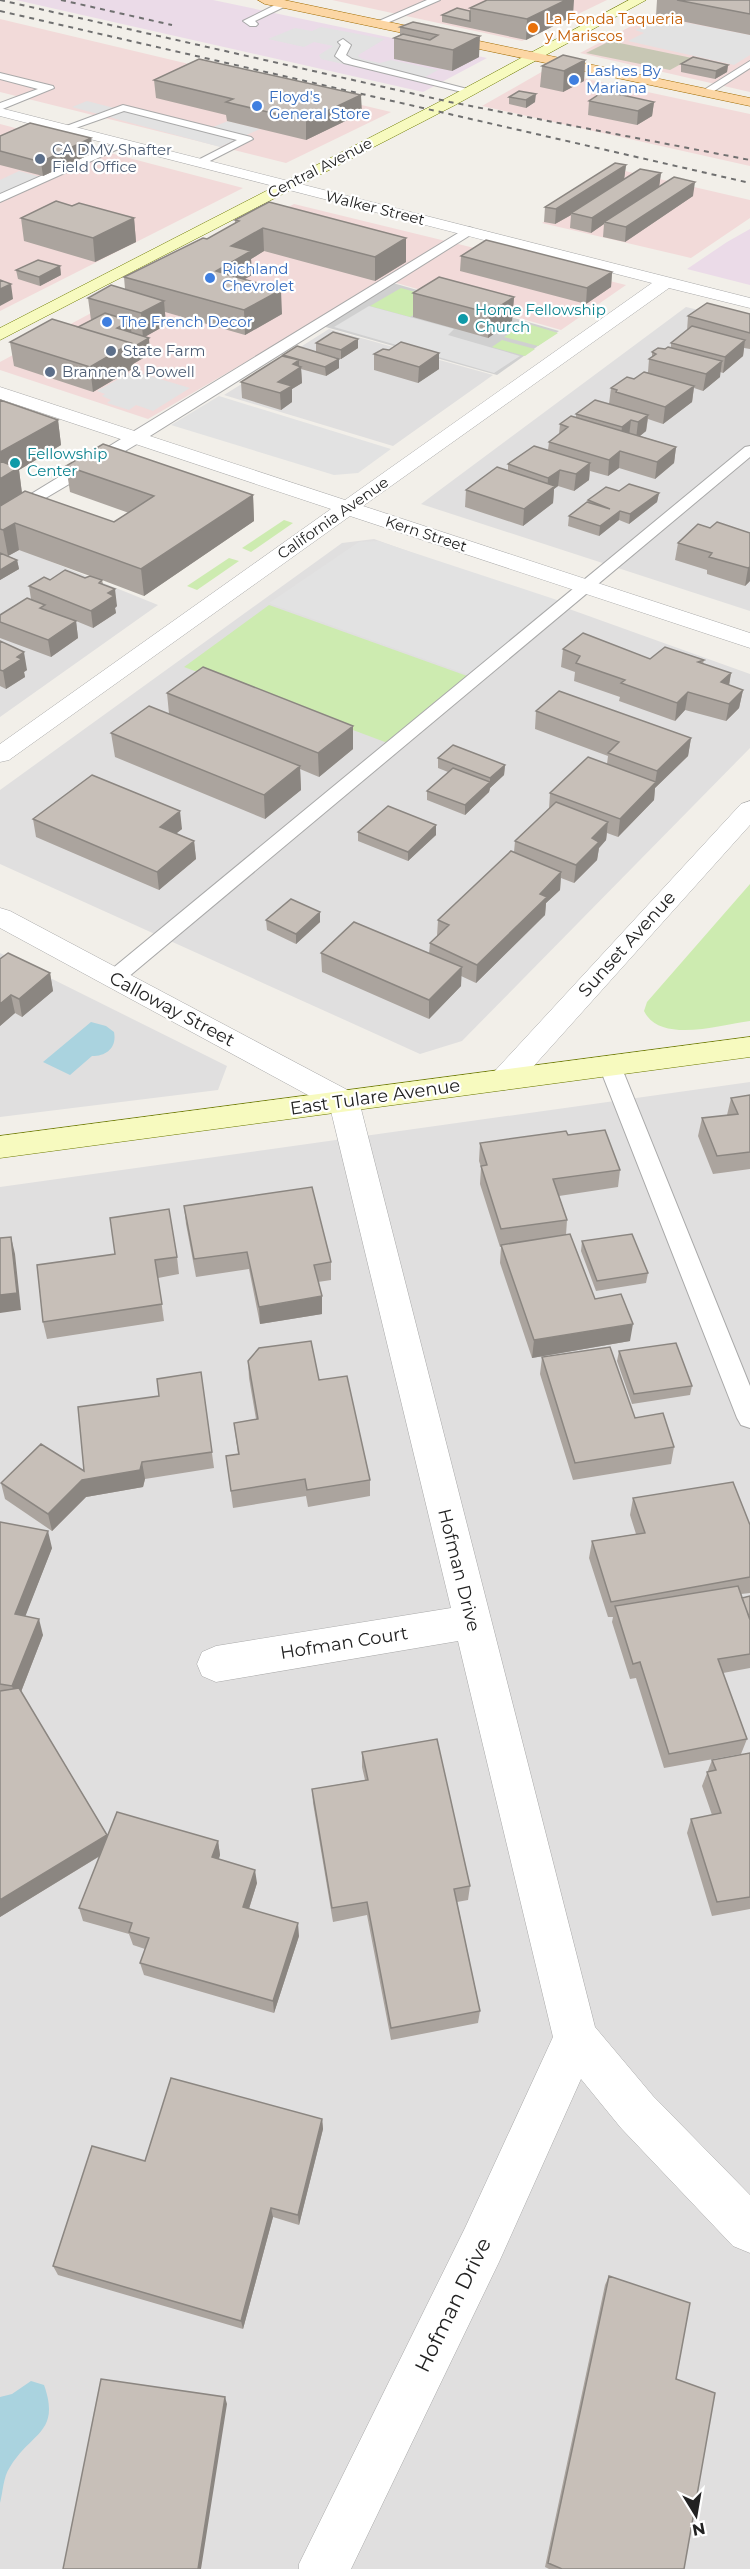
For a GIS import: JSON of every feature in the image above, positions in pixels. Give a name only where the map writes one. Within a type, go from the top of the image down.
[{"type":"main road","points":[[265,0],[750,102]]},
{"type":"street","name":"Central Avenue","points":[[0,335],[470,91],[639,0]]},
{"type":"street","name":"Walker Street","points":[[0,110],[66,129],[750,303]]},
{"type":"street","name":"California Avenue","points":[[0,755],[665,282]]},
{"type":"street","name":"Kern Street","points":[[0,393],[750,641]]},
{"type":"street","name":"Sunset Avenue","points":[[504,1080],[750,809]]},
{"type":"street","name":"Calloway Street","points":[[0,917],[344,1101]]},
{"type":"street","name":"East Tulare Avenue","points":[[0,1147],[750,1047]]},
{"type":"street","name":"Hofman Drive","points":[[344,1101],[576,2038],[637,2112],[750,2229]]},
{"type":"street","name":"Hofman Court","points":[[216,1664],[472,1622]]},
{"type":"street","name":"Hofman Drive","points":[[325,2569],[325,2564],[482,2246],[576,2038]]},
{"type":"lane","points":[[377,24],[435,0]]},
{"type":"lane","points":[[253,24],[248,21],[283,4]]},
{"type":"lane","points":[[344,42],[346,45],[340,56],[348,61],[470,91]]},
{"type":"lane","points":[[704,93],[750,64]]},
{"type":"lane","points":[[0,76],[48,88],[0,110]]},
{"type":"lane","points":[[66,129],[123,108],[247,139],[200,163]]},
{"type":"lane","points":[[0,198],[123,143]]},
{"type":"lane","points":[[0,520],[137,438],[468,231]]},
{"type":"lane","points":[[114,978],[750,450]]},
{"type":"lane","points":[[610,1066],[750,1418]]},
{"type":"shaded area","points":[[16,0],[213,0],[487,58],[423,92]]},
{"type":"shaded area","points":[[332,0],[607,0],[522,41]]},
{"type":"shaded area","points":[[681,0],[750,0],[750,92],[580,53]]},
{"type":"shaded area","points":[[0,19],[391,112],[286,163],[0,92]]},
{"type":"shaded area","points":[[668,19],[750,35],[750,55],[734,65],[628,41],[644,33],[635,30],[648,24],[657,25]]},
{"type":"shaded area","points":[[321,27],[385,39],[360,54],[358,56],[362,59],[380,63],[391,60],[438,70],[418,81],[321,59],[319,55],[333,46],[314,42],[304,47],[268,39],[295,28],[312,31]]},
{"type":"shaded area","points":[[610,41],[692,58],[670,70],[586,53]]},
{"type":"shaded area","points":[[545,70],[750,114],[750,166],[482,106]]},
{"type":"shaded area","points":[[87,101],[203,131],[228,121],[260,129],[220,147],[72,107]]},
{"type":"shaded area","points":[[0,124],[243,188],[0,311]]},
{"type":"shaded area","points":[[19,171],[41,177],[0,196],[0,180]]},
{"type":"shaded area","points":[[625,171],[750,200],[750,218],[691,258],[542,223]]},
{"type":"shaded area","points":[[294,204],[626,285],[561,330],[386,280],[148,419],[0,370],[0,362]]},
{"type":"shaded area","points":[[750,229],[750,285],[687,269],[727,242]]},
{"type":"shaded area","points":[[386,281],[559,331],[497,375],[315,324]]},
{"type":"shaded area","points":[[369,306],[454,329],[448,335],[520,356],[494,373],[334,327]]},
{"type":"shaded area","points":[[686,307],[750,322],[750,611],[421,504]]},
{"type":"shaded area","points":[[329,329],[493,375],[393,446],[224,395]]},
{"type":"shaded area","points":[[133,371],[190,388],[153,411],[136,405],[129,410],[107,403],[111,400],[102,396],[105,394],[97,391]]},
{"type":"shaded area","points":[[219,396],[391,449],[358,473],[334,475],[171,425]]},
{"type":"shaded area","points":[[374,539],[750,674],[750,748],[462,1041],[420,1054],[0,864],[0,790],[342,543]]},
{"type":"shaded area","points":[[0,541],[158,605],[0,717]]},
{"type":"shaded area","points":[[378,541],[560,601],[472,676],[269,603],[359,542]]},
{"type":"shaded area","points":[[0,953],[227,1066],[218,1090],[0,1117]]},
{"type":"shaded area","points":[[750,1082],[750,2569],[0,2569],[0,1187]]},
{"type":"green space","points":[[401,288],[440,299],[410,317],[370,306]]},
{"type":"green space","points":[[525,323],[558,333],[538,346],[504,337]]},
{"type":"green space","points":[[502,340],[535,349],[525,356],[492,347]]},
{"type":"green space","points":[[284,520],[293,523],[251,552],[242,548]]},
{"type":"green space","points":[[229,558],[239,561],[197,590],[187,586]]},
{"type":"green space","points":[[269,605],[470,677],[393,745],[184,667]]},
{"type":"green space","points":[[750,884],[750,1021],[692,1030],[677,1030],[663,1027],[652,1021],[644,1011],[647,1002]]},
{"type":"water","points":[[91,1022],[106,1026],[114,1032],[114,1042],[110,1050],[92,1056],[70,1075],[43,1062]]},
{"type":"water","points":[[31,2381],[44,2385],[49,2413],[41,2431],[18,2455],[8,2471],[0,2503],[0,2397],[12,2394]]},
{"type":"building","points":[[487,0],[566,0],[527,19],[470,8]]},
{"type":"building","points":[[677,0],[750,0],[750,14]]},
{"type":"building","points":[[457,8],[470,11],[470,21],[442,15]]},
{"type":"building","points":[[413,22],[480,36],[453,50],[394,38],[403,34],[430,40],[438,35],[400,27]]},
{"type":"building","points":[[563,55],[585,60],[564,71],[542,66]]},
{"type":"building","points":[[693,57],[728,65],[716,71],[681,64]]},
{"type":"building","points":[[199,59],[361,95],[306,121],[226,102],[233,99],[154,80]]},
{"type":"building","points":[[519,91],[536,94],[526,100],[509,97]]},
{"type":"building","points":[[604,91],[654,102],[638,111],[589,101]]},
{"type":"building","points":[[30,123],[91,138],[41,162],[0,151],[0,136]]},
{"type":"building","points":[[615,163],[626,165],[556,209],[545,207]]},
{"type":"building","points":[[640,169],[661,173],[592,218],[571,213]]},
{"type":"building","points":[[674,177],[695,182],[626,227],[604,222]]},
{"type":"building","points":[[56,201],[72,206],[79,203],[134,218],[93,238],[21,218]]},
{"type":"building","points":[[269,202],[406,238],[375,257],[263,228],[231,246],[251,251],[216,271],[281,290],[244,310],[124,277],[203,238],[207,239],[239,221],[235,220]]},
{"type":"building","points":[[486,240],[612,272],[587,288],[461,256]]},
{"type":"building","points":[[38,260],[60,266],[39,277],[16,270]]},
{"type":"building","points":[[439,277],[514,297],[489,313],[413,293]]},
{"type":"building","points":[[0,280],[11,284],[0,289]]},
{"type":"building","points":[[111,285],[164,301],[141,313],[88,298]]},
{"type":"building","points":[[707,303],[750,314],[750,333],[688,316]]},
{"type":"building","points":[[105,313],[130,321],[117,328],[149,338],[132,348],[131,343],[78,327]]},
{"type":"building","points":[[52,319],[131,343],[90,367],[10,342]]},
{"type":"building","points":[[692,326],[745,340],[725,357],[671,343]]},
{"type":"building","points":[[333,332],[358,339],[341,350],[316,343]]},
{"type":"building","points":[[401,342],[439,353],[419,367],[374,354],[383,349],[389,350]]},
{"type":"building","points":[[297,346],[339,359],[325,367],[283,355]]},
{"type":"building","points":[[668,347],[722,361],[706,374],[649,359],[656,354],[652,352],[658,348]]},
{"type":"building","points":[[282,356],[299,360],[293,364],[301,367],[278,382],[292,386],[280,393],[241,382]]},
{"type":"building","points":[[644,372],[694,386],[665,407],[616,392],[617,390],[611,388],[627,377],[634,379]]},
{"type":"building","points":[[0,400],[58,420],[0,452]]},
{"type":"building","points":[[595,400],[648,415],[638,422],[631,420],[622,427],[576,414]]},
{"type":"building","points":[[571,416],[676,447],[657,462],[620,451],[609,460],[549,442],[568,427],[560,424]]},
{"type":"building","points":[[103,444],[253,495],[141,569],[15,523],[3,530],[0,529],[0,506],[25,491],[114,522],[154,496],[66,466]]},
{"type":"building","points":[[534,446],[590,463],[576,474],[560,470],[548,478],[508,464]]},
{"type":"building","points":[[0,461],[18,468],[0,479]]},
{"type":"building","points":[[497,467],[555,486],[524,509],[466,490]]},
{"type":"building","points":[[629,484],[659,493],[630,514],[620,511],[600,526],[569,516],[587,502],[610,509],[588,500],[606,487],[619,491]]},
{"type":"building","points":[[717,522],[750,533],[750,567],[709,557],[712,553],[678,543],[698,524],[710,528]]},
{"type":"building","points":[[0,553],[17,560],[0,570]]},
{"type":"building","points":[[65,570],[85,578],[90,576],[102,580],[99,583],[115,589],[108,593],[114,596],[91,611],[29,586],[44,577],[50,580]]},
{"type":"building","points":[[27,598],[45,605],[40,608],[76,621],[48,640],[0,622],[0,615]]},
{"type":"building","points":[[583,633],[650,659],[665,647],[704,660],[698,662],[731,673],[721,682],[743,690],[729,704],[688,692],[677,703],[621,683],[625,680],[576,663],[580,656],[563,649]]},
{"type":"building","points":[[0,641],[24,652],[17,657],[22,659],[3,671],[0,670]]},
{"type":"building","points":[[203,667],[353,726],[318,753],[167,693]]},
{"type":"building","points":[[559,691],[691,738],[657,771],[608,753],[619,742],[536,711]]},
{"type":"building","points":[[149,706],[300,766],[264,795],[111,733]]},
{"type":"building","points":[[453,745],[505,765],[490,778],[438,758]]},
{"type":"building","points":[[588,757],[656,782],[620,819],[550,793]]},
{"type":"building","points":[[453,768],[490,782],[465,805],[427,791]]},
{"type":"building","points":[[92,775],[180,811],[160,827],[194,841],[157,872],[33,819]]},
{"type":"building","points":[[556,802],[608,822],[592,838],[599,842],[576,865],[515,841]]},
{"type":"building","points":[[388,806],[436,825],[408,852],[358,832]]},
{"type":"building","points":[[511,851],[561,872],[540,894],[547,897],[477,965],[430,943],[449,925],[438,920]]},
{"type":"building","points":[[291,899],[320,912],[296,934],[266,920]]},
{"type":"building","points":[[354,922],[462,967],[429,1000],[321,953]]},
{"type":"building","points":[[8,953],[50,973],[19,999],[11,995],[0,1004],[0,959]]},
{"type":"building","points":[[750,1095],[750,1152],[717,1156],[702,1118],[738,1114],[731,1098]]},
{"type":"building","points":[[605,1130],[620,1170],[553,1179],[567,1220],[501,1229],[481,1166],[487,1165],[480,1143],[566,1131],[568,1135]]},
{"type":"building","points":[[312,1187],[331,1262],[314,1265],[322,1296],[259,1307],[247,1252],[194,1259],[184,1206]]},
{"type":"building","points":[[169,1209],[177,1257],[155,1260],[162,1304],[43,1322],[37,1265],[115,1254],[110,1218]]},
{"type":"building","points":[[570,1234],[595,1299],[621,1294],[633,1324],[534,1340],[501,1245]]},
{"type":"building","points":[[632,1234],[648,1273],[597,1281],[582,1241]]},
{"type":"building","points":[[11,1237],[17,1293],[0,1295],[0,1238]]},
{"type":"building","points":[[311,1341],[319,1380],[347,1376],[370,1480],[307,1490],[305,1479],[231,1491],[226,1456],[239,1454],[234,1423],[258,1419],[248,1361],[259,1348]]},
{"type":"building","points":[[676,1343],[692,1386],[634,1394],[619,1351]]},
{"type":"building","points":[[610,1347],[635,1418],[663,1413],[674,1447],[575,1463],[542,1357]]},
{"type":"building","points":[[201,1372],[212,1452],[142,1462],[140,1470],[82,1480],[48,1514],[1,1483],[41,1444],[84,1471],[78,1407],[159,1396],[157,1379]]},
{"type":"building","points":[[733,1482],[750,1525],[750,1577],[611,1602],[592,1541],[645,1533],[633,1498]]},
{"type":"building","points":[[0,1522],[48,1531],[15,1614],[39,1619],[12,1686],[0,1684]]},
{"type":"building","points":[[738,1586],[750,1620],[750,1654],[718,1659],[747,1739],[669,1754],[640,1662],[633,1664],[615,1606]]},
{"type":"building","points":[[750,1596],[750,1619],[742,1598]]},
{"type":"building","points":[[19,1688],[107,1835],[0,1900],[0,1691]]},
{"type":"building","points":[[437,1739],[470,1886],[454,1889],[480,2011],[391,2028],[367,1902],[332,1908],[312,1789],[368,1780],[362,1752]]},
{"type":"building","points":[[750,1753],[750,1897],[717,1902],[691,1819],[721,1813],[707,1772],[716,1770],[712,1760]]},
{"type":"building","points":[[117,1812],[218,1841],[212,1857],[255,1870],[243,1907],[298,1923],[273,2001],[140,1963],[149,1938],[129,1932],[132,1923],[79,1908]]},
{"type":"building","points":[[171,2078],[322,2119],[298,2215],[271,2208],[241,2321],[53,2266],[92,2146],[145,2161]]},
{"type":"building","points":[[609,2276],[690,2303],[676,2379],[715,2393],[684,2569],[562,2569],[548,2563]]},
{"type":"building","points":[[101,2379],[225,2397],[198,2569],[63,2569]]},
{"type":"railway","points":[[0,0],[450,102],[750,160]]},
{"type":"railway","points":[[61,0],[172,25]]},
{"type":"railway","points":[[0,11],[750,183]]},
{"type":"place","name":"La Fonda Taqueria y Mariscos","points":[[533,28]]},
{"type":"place","name":"Lashes By Mariana","points":[[574,80]]},
{"type":"place","name":"Floyd's General Store","points":[[257,106]]},
{"type":"place","name":"CA DMV Shafter Field Office","points":[[40,159]]},
{"type":"place","name":"Richland Chevrolet","points":[[210,278]]},
{"type":"place","name":"Home Fellowship Church","points":[[463,319]]},
{"type":"place","name":"The French Decor","points":[[107,322]]},
{"type":"place","name":"State Farm","points":[[111,351]]},
{"type":"place","name":"Brannen & Powell","points":[[50,372]]},
{"type":"place","name":"Fellowship Center","points":[[15,463]]}]
